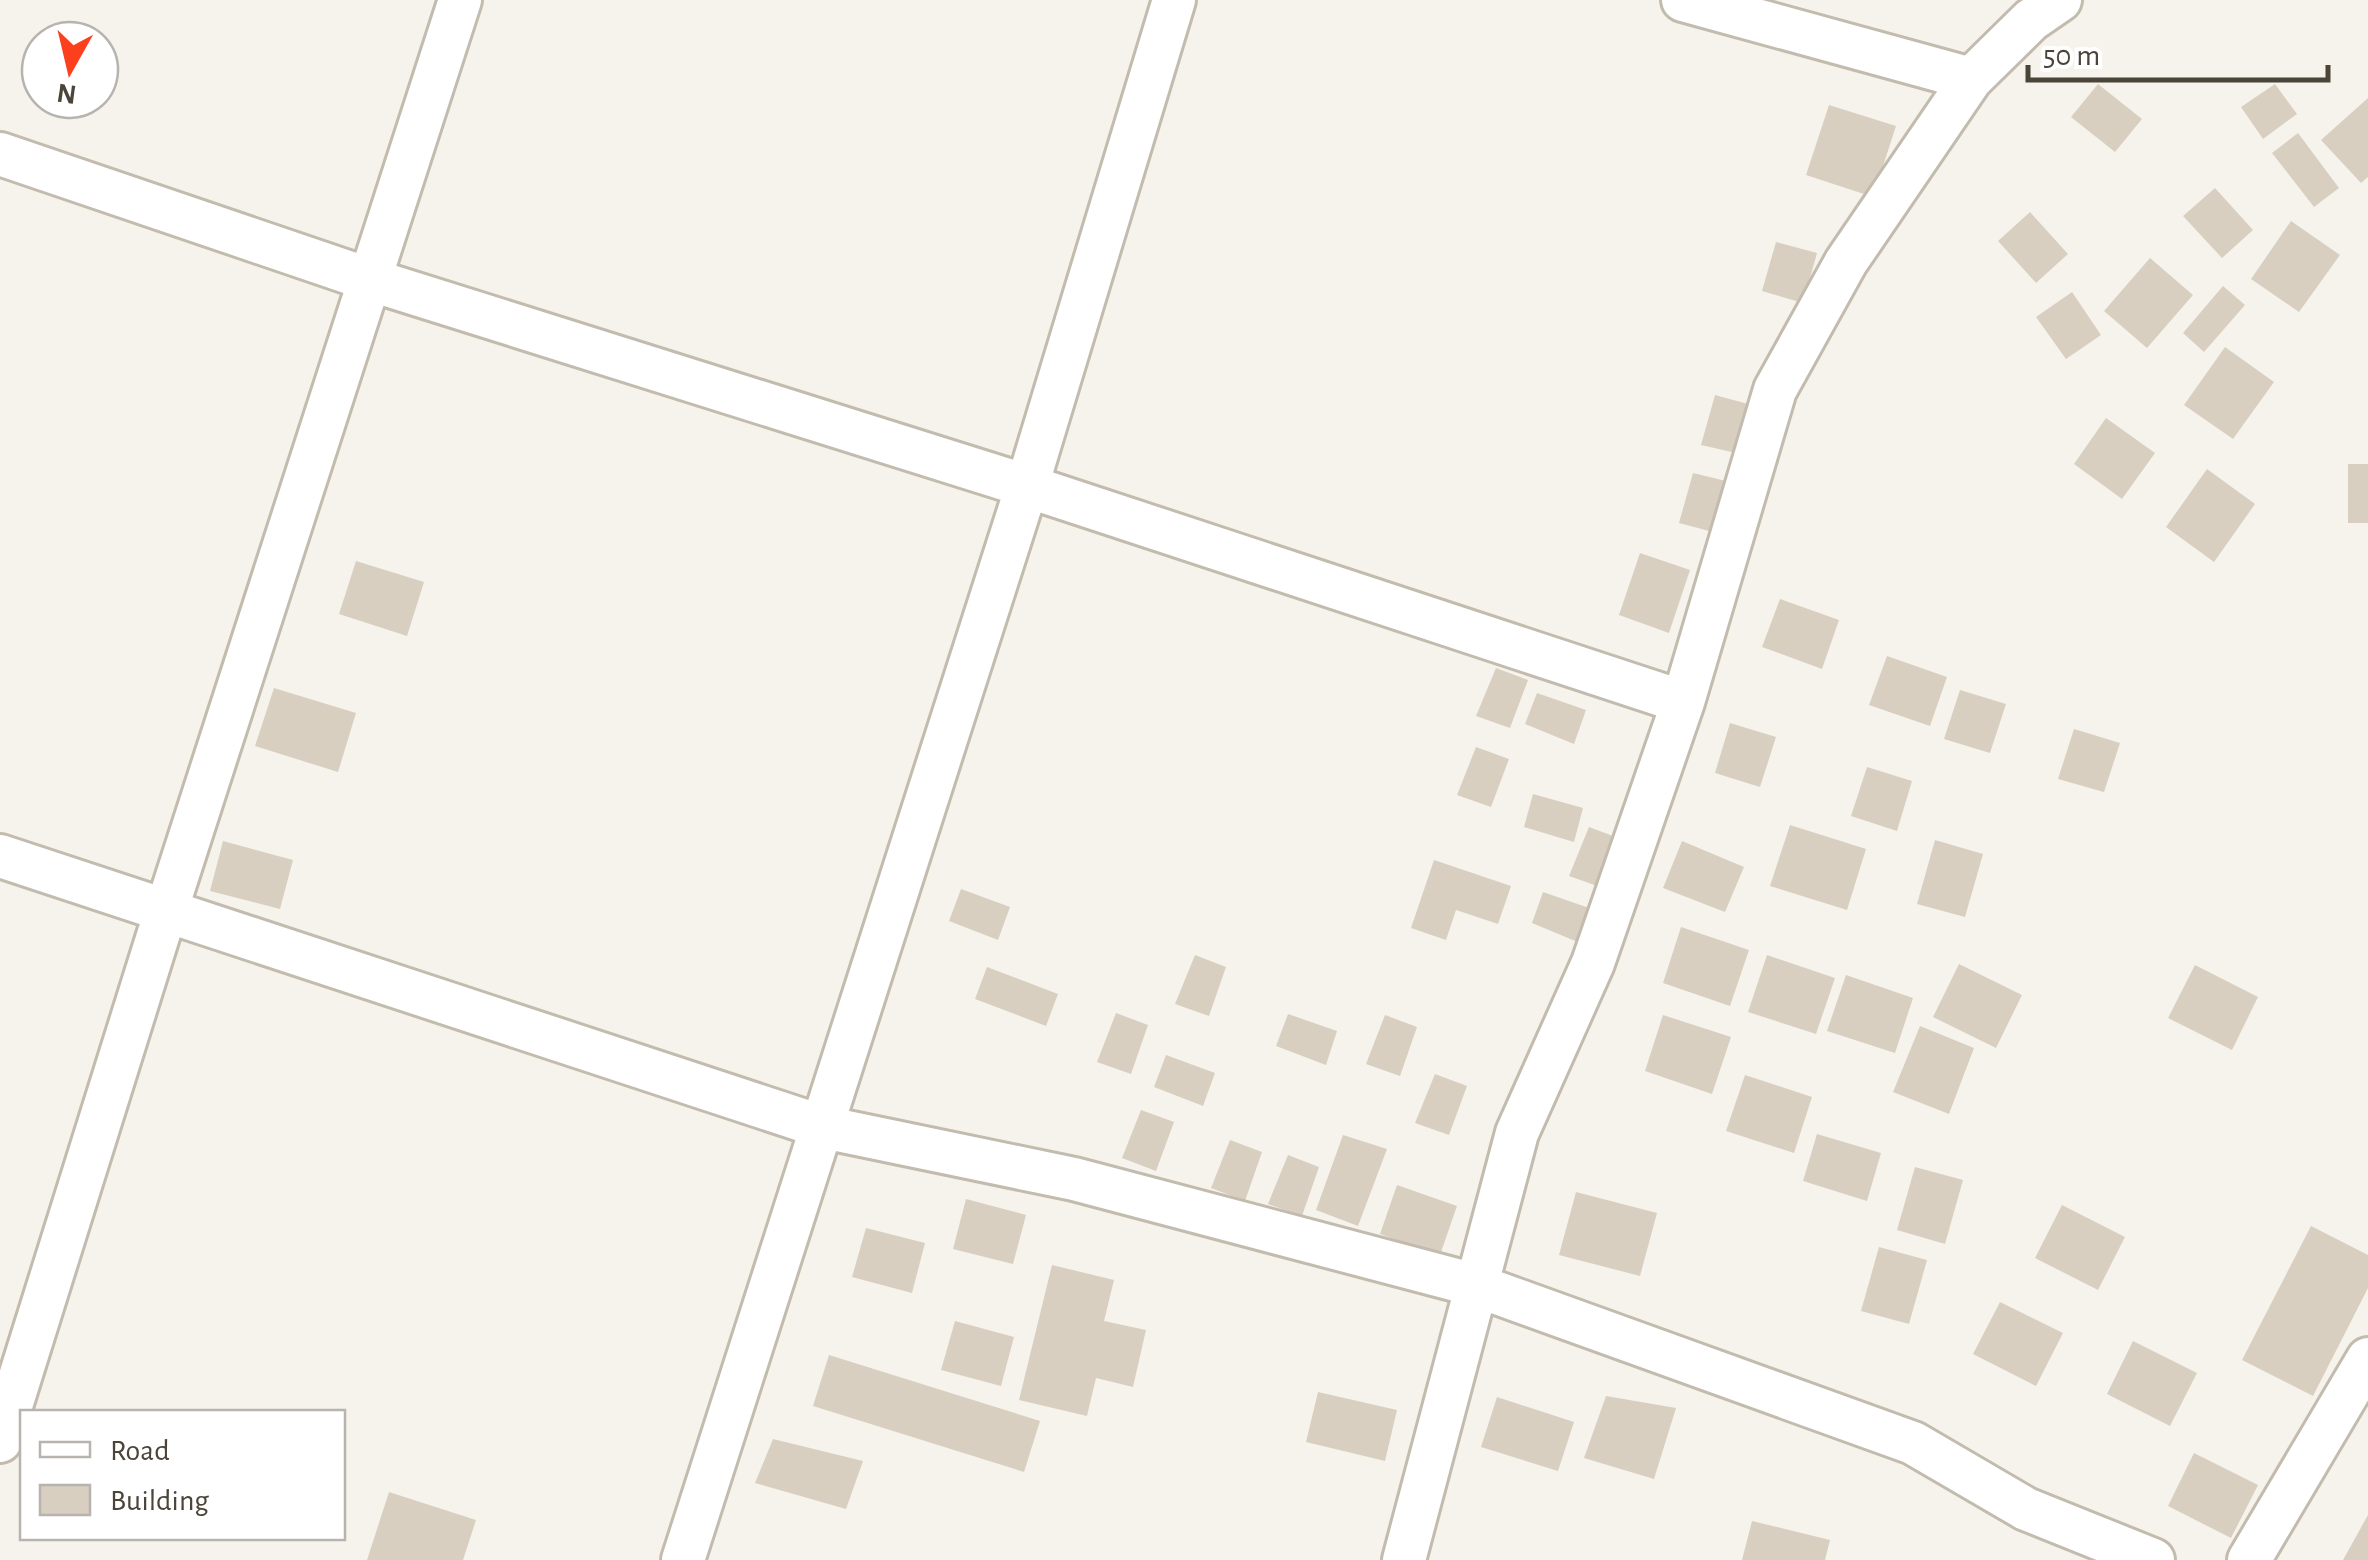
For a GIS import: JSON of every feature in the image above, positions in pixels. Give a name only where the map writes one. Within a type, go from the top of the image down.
[{"type":"street","points":[[0,1441],[166,911],[460,0]]},
{"type":"street","points":[[683,1560],[1027,486],[1174,0]]},
{"type":"street","points":[[1684,0],[1971,79]]},
{"type":"street","points":[[1404,1560],[1517,1133],[1593,964],[1684,702],[1775,390],[1846,262],[1971,79],[2030,20],[2060,0]]},
{"type":"street","points":[[0,154],[368,279],[1027,486],[1684,702]]},
{"type":"street","points":[[0,856],[823,1127],[1074,1179],[1475,1285],[1913,1443],[2026,1509],[2153,1560]]},
{"type":"street","points":[[2250,1560],[2368,1359]]},
{"type":"building","points":[[2098,84],[2142,119],[2115,152],[2071,117]]},
{"type":"building","points":[[2275,84],[2297,114],[2263,139],[2241,107]]},
{"type":"building","points":[[2368,98],[2368,177],[2361,183],[2321,140]]},
{"type":"building","points":[[1829,105],[1896,126],[1873,197],[1806,175]]},
{"type":"building","points":[[2298,133],[2339,188],[2314,207],[2272,153]]},
{"type":"building","points":[[2215,188],[2253,230],[2222,258],[2183,216]]},
{"type":"building","points":[[2030,212],[2068,254],[2036,283],[1998,241]]},
{"type":"building","points":[[2291,221],[2340,255],[2299,312],[2251,279]]},
{"type":"building","points":[[1776,242],[1817,253],[1803,303],[1762,291]]},
{"type":"building","points":[[2150,258],[2193,295],[2147,348],[2104,311]]},
{"type":"building","points":[[2223,286],[2245,305],[2204,352],[2183,333]]},
{"type":"building","points":[[2072,292],[2101,335],[2066,359],[2036,317]]},
{"type":"building","points":[[2225,347],[2274,382],[2233,439],[2184,405]]},
{"type":"building","points":[[1715,395],[1748,404],[1736,453],[1701,445]]},
{"type":"building","points":[[2106,418],[2155,453],[2122,499],[2074,464]]},
{"type":"building","points":[[2348,464],[2368,464],[2368,523],[2348,523]]},
{"type":"building","points":[[2207,469],[2255,504],[2214,562],[2166,527]]},
{"type":"building","points":[[1693,473],[1726,481],[1713,532],[1679,523]]},
{"type":"building","points":[[1640,553],[1690,570],[1669,633],[1619,615]]},
{"type":"building","points":[[356,561],[424,582],[407,636],[339,614]]},
{"type":"building","points":[[1780,599],[1839,620],[1822,669],[1762,647]]},
{"type":"building","points":[[1887,656],[1947,677],[1930,726],[1869,705]]},
{"type":"building","points":[[1496,668],[1528,680],[1510,728],[1476,716]]},
{"type":"building","points":[[274,688],[356,713],[338,772],[255,746]]},
{"type":"building","points":[[1960,690],[2006,704],[1990,753],[1944,739]]},
{"type":"building","points":[[1537,693],[1586,710],[1574,744],[1525,724]]},
{"type":"building","points":[[1730,723],[1776,737],[1760,787],[1715,773]]},
{"type":"building","points":[[2074,729],[2120,743],[2104,792],[2058,779]]},
{"type":"building","points":[[1476,747],[1509,759],[1491,807],[1457,795]]},
{"type":"building","points":[[1867,767],[1912,781],[1897,831],[1851,816]]},
{"type":"building","points":[[1533,794],[1583,808],[1574,842],[1524,827]]},
{"type":"building","points":[[1790,825],[1866,849],[1847,910],[1770,886]]},
{"type":"building","points":[[1589,827],[1621,839],[1603,888],[1569,876]]},
{"type":"building","points":[[1935,840],[1983,854],[1965,917],[1917,904]]},
{"type":"building","points":[[223,841],[293,860],[280,909],[210,891]]},
{"type":"building","points":[[1682,841],[1744,867],[1725,912],[1663,888]]},
{"type":"building","points":[[1434,860],[1511,886],[1498,924],[1456,910],[1446,940],[1411,928]]},
{"type":"building","points":[[961,889],[1010,907],[998,940],[949,921]]},
{"type":"building","points":[[1543,892],[1592,909],[1580,943],[1532,923]]},
{"type":"building","points":[[1681,927],[1749,950],[1730,1006],[1663,983]]},
{"type":"building","points":[[1195,955],[1226,967],[1209,1016],[1175,1004]]},
{"type":"building","points":[[1767,955],[1835,978],[1816,1034],[1748,1012]]},
{"type":"building","points":[[1959,964],[2022,995],[1996,1048],[1933,1017]]},
{"type":"building","points":[[2195,965],[2258,997],[2232,1050],[2168,1018]]},
{"type":"building","points":[[987,967],[1058,994],[1046,1026],[975,999]]},
{"type":"building","points":[[1846,975],[1913,998],[1895,1053],[1827,1031]]},
{"type":"building","points":[[1116,1013],[1148,1025],[1131,1074],[1097,1062]]},
{"type":"building","points":[[1288,1014],[1337,1031],[1326,1065],[1276,1046]]},
{"type":"building","points":[[1385,1015],[1417,1027],[1400,1076],[1366,1064]]},
{"type":"building","points":[[1663,1015],[1731,1037],[1712,1094],[1645,1071]]},
{"type":"building","points":[[1920,1026],[1974,1048],[1949,1114],[1893,1092]]},
{"type":"building","points":[[1166,1055],[1215,1073],[1203,1106],[1154,1087]]},
{"type":"building","points":[[1435,1074],[1467,1086],[1449,1135],[1415,1123]]},
{"type":"building","points":[[1745,1075],[1812,1097],[1794,1153],[1726,1131]]},
{"type":"building","points":[[1141,1110],[1174,1122],[1156,1171],[1122,1158]]},
{"type":"building","points":[[1817,1134],[1881,1153],[1867,1201],[1803,1181]]},
{"type":"building","points":[[1343,1135],[1387,1149],[1358,1226],[1316,1210]]},
{"type":"building","points":[[1230,1140],[1262,1152],[1245,1201],[1211,1188]]},
{"type":"building","points":[[1288,1155],[1319,1167],[1302,1216],[1268,1204]]},
{"type":"building","points":[[1915,1167],[1963,1180],[1945,1244],[1897,1230]]},
{"type":"building","points":[[1397,1185],[1457,1206],[1440,1255],[1380,1234]]},
{"type":"building","points":[[1576,1192],[1657,1213],[1640,1276],[1559,1255]]},
{"type":"building","points":[[966,1199],[1026,1215],[1013,1264],[953,1249]]},
{"type":"building","points":[[2062,1205],[2125,1237],[2098,1290],[2035,1258]]},
{"type":"building","points":[[2311,1226],[2368,1255],[2368,1288],[2313,1396],[2242,1360]]},
{"type":"building","points":[[866,1228],[925,1243],[912,1293],[852,1277]]},
{"type":"building","points":[[1879,1247],[1927,1260],[1909,1324],[1861,1311]]},
{"type":"building","points":[[1052,1265],[1114,1280],[1104,1321],[1146,1330],[1133,1387],[1096,1378],[1087,1416],[1019,1400]]},
{"type":"building","points":[[2000,1302],[2063,1333],[2036,1386],[1973,1354]]},
{"type":"building","points":[[955,1321],[1014,1337],[1001,1386],[941,1370]]},
{"type":"building","points":[[2133,1341],[2197,1373],[2170,1426],[2107,1394]]},
{"type":"building","points":[[829,1355],[1040,1421],[1024,1472],[813,1406]]},
{"type":"building","points":[[1318,1392],[1397,1410],[1385,1461],[1306,1442]]},
{"type":"building","points":[[1606,1396],[1676,1408],[1654,1479],[1584,1458]]},
{"type":"building","points":[[1497,1397],[1574,1422],[1558,1471],[1481,1447]]},
{"type":"building","points":[[773,1439],[863,1461],[846,1509],[755,1483]]},
{"type":"building","points":[[2194,1453],[2258,1485],[2231,1538],[2168,1506]]},
{"type":"building","points":[[389,1492],[476,1520],[463,1560],[367,1560]]},
{"type":"building","points":[[2368,1515],[2368,1560],[2343,1560]]},
{"type":"building","points":[[1752,1521],[1830,1540],[1825,1560],[1742,1560]]}]
